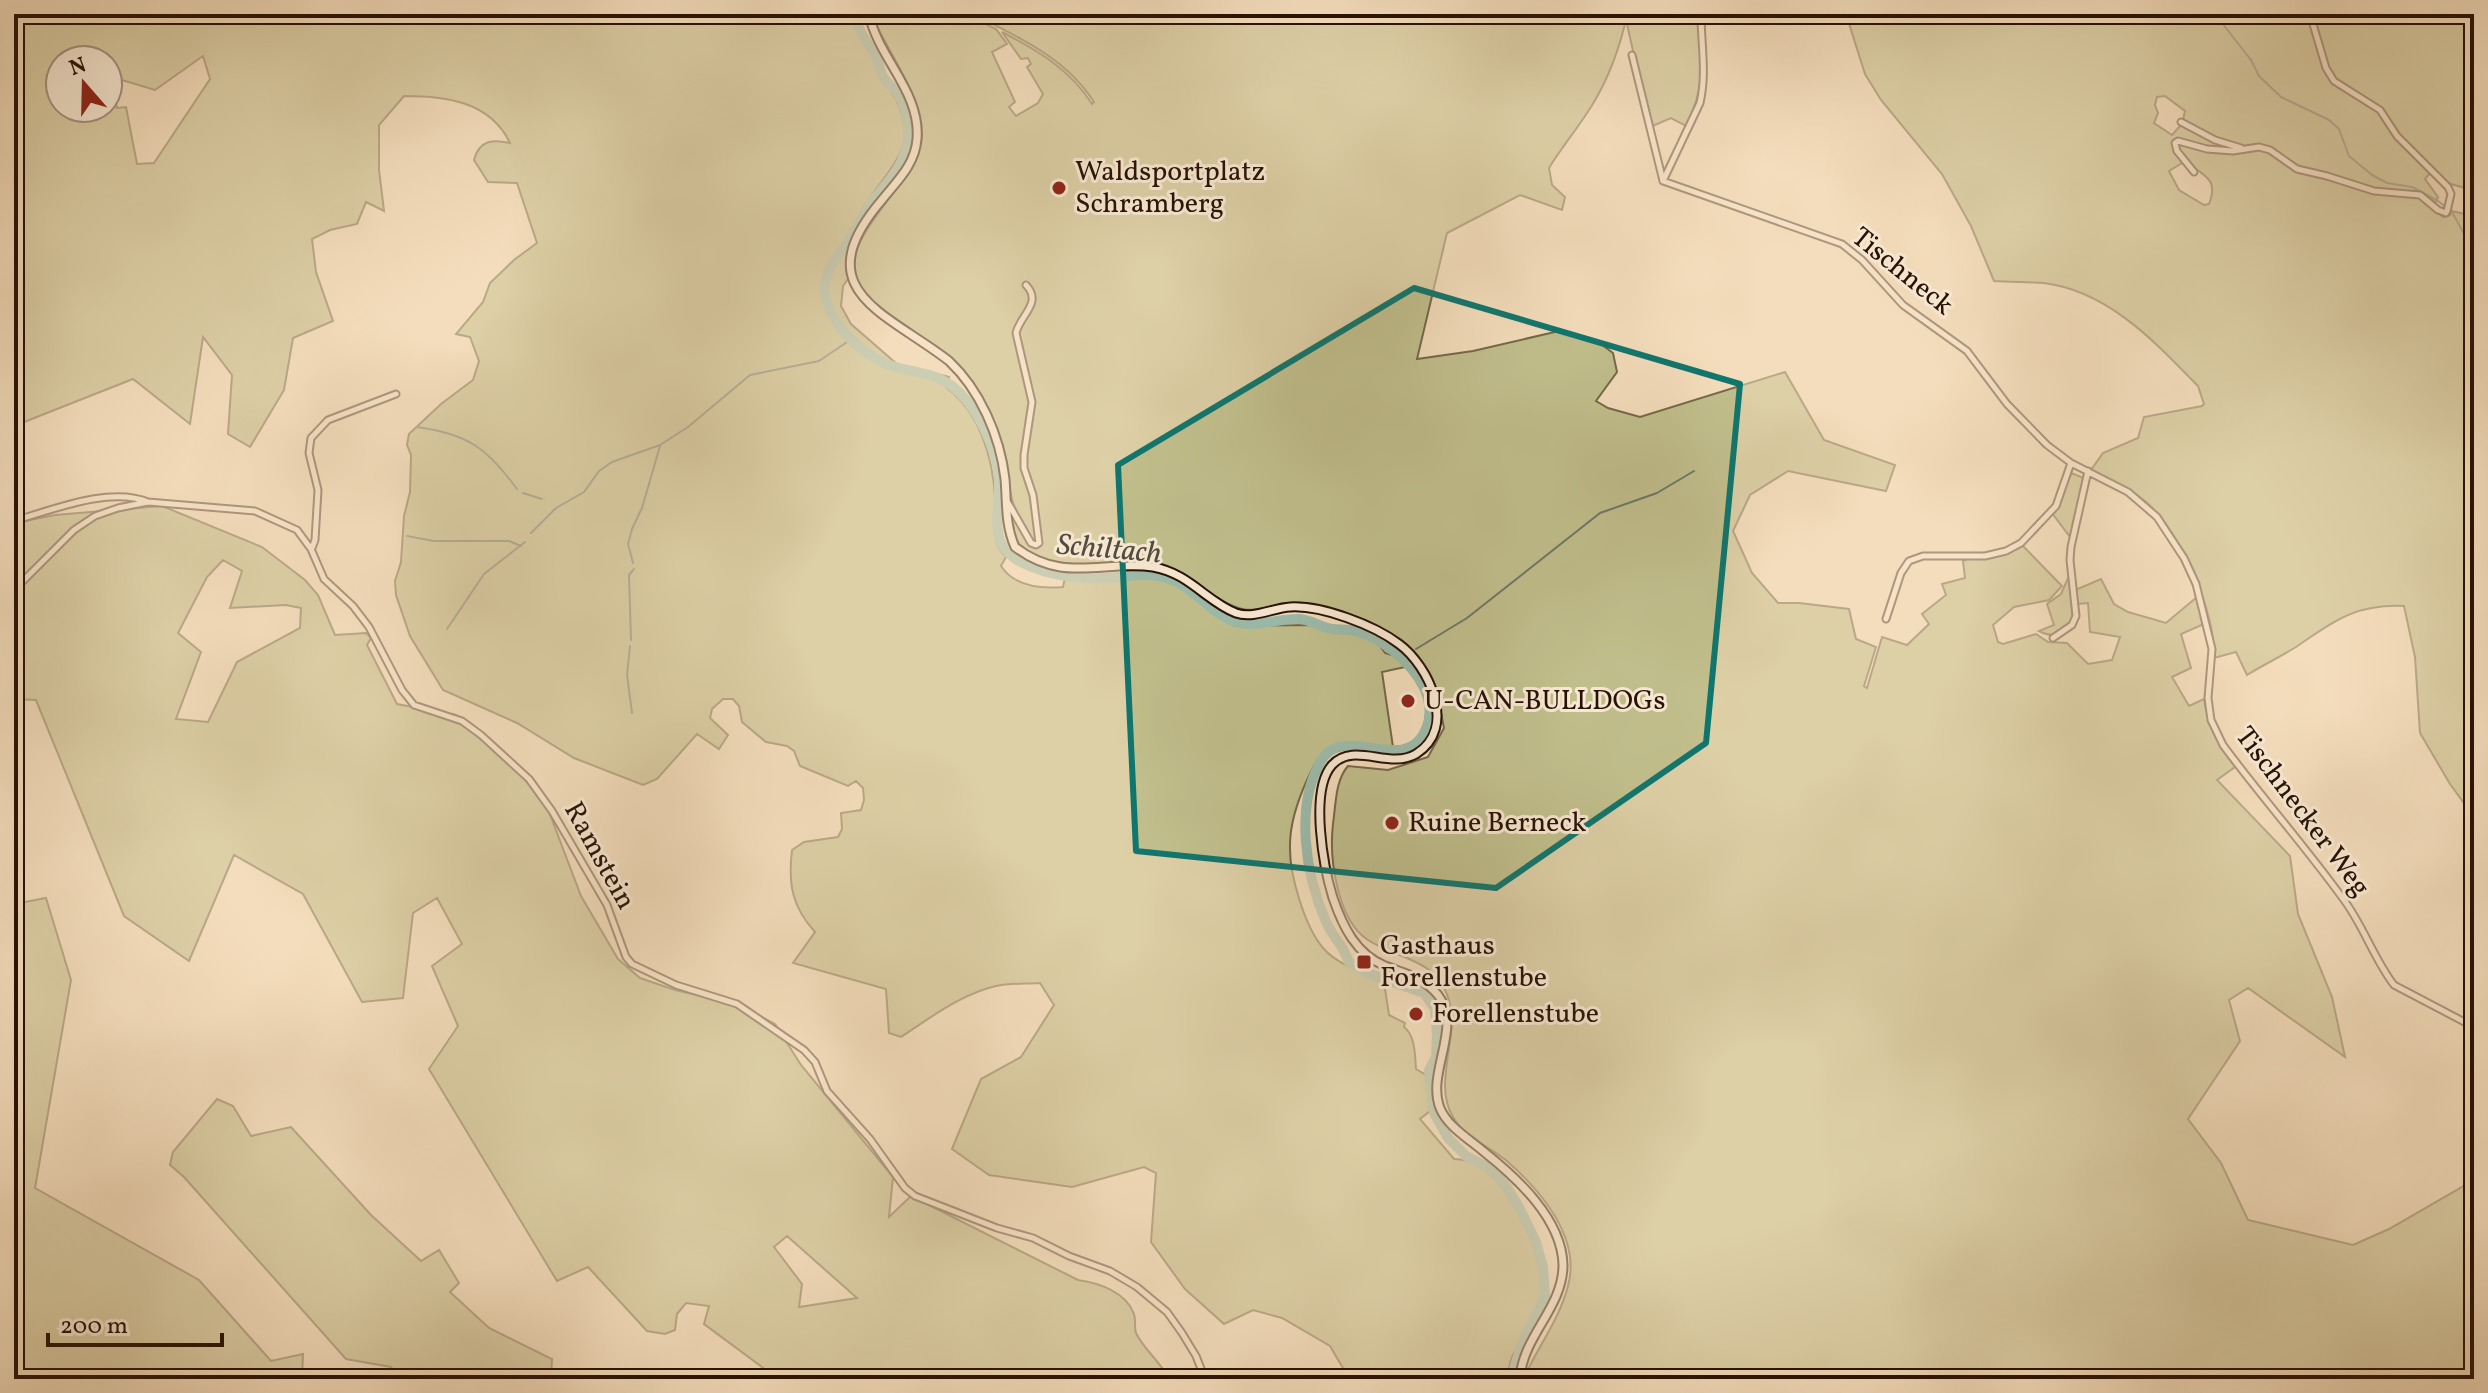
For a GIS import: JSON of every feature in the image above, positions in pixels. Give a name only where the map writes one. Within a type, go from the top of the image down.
[{"type":"main road","points":[[869,14],[877,39],[910,101],[918,135],[912,163],[864,222],[854,243],[850,269],[852,283],[868,305],[929,346],[959,371],[990,422],[1004,468],[1007,522],[1015,547],[1040,562],[1086,570],[1131,567],[1164,569],[1239,614],[1289,607],[1317,610],[1342,618],[1369,627],[1400,645],[1410,653],[1431,684],[1436,703],[1436,727],[1422,749],[1406,758],[1391,760],[1362,755],[1346,756],[1330,767],[1323,789],[1320,819],[1322,854],[1341,921],[1359,948],[1384,966],[1417,977],[1441,1000],[1445,1012],[1446,1041],[1435,1084],[1443,1113],[1460,1133],[1526,1190],[1557,1238],[1563,1269],[1559,1292],[1529,1349],[1520,1379]]},
{"type":"street","points":[[1663,181],[1703,91],[1701,14]]},
{"type":"street","points":[[2194,172],[2177,151],[2175,143],[2178,141],[2207,149],[2233,151],[2259,147],[2270,150],[2297,169],[2374,191],[2420,195],[2446,213],[2451,194],[2448,187],[2397,136],[2384,114],[2343,88],[2329,74],[2310,14]]},
{"type":"street","points":[[1632,55],[1663,181]]},
{"type":"street","points":[[2181,122],[2215,140],[2242,148]]},
{"type":"street","name":"Tischneck","points":[[1663,181],[1842,244],[1903,305],[1967,351],[2025,423],[2047,445],[2088,471]]},
{"type":"street","points":[[1007,500],[1031,543],[1039,543],[1033,495],[1024,468],[1032,402],[1016,333],[1032,306],[1032,292],[1026,285]]},
{"type":"street","points":[[311,549],[318,490],[309,453],[311,438],[328,420],[396,394]]},
{"type":"street","points":[[1886,619],[1901,573],[1909,561],[1923,556],[1985,556],[2006,551],[2021,543],[2056,506],[2071,463]]},
{"type":"street","points":[[2053,638],[2072,625],[2076,616],[2070,560],[2074,524],[2088,471]]},
{"type":"street","name":"Tischnecker Weg","points":[[2088,471],[2144,503],[2163,524],[2184,558],[2196,584],[2212,649],[2208,698],[2211,720],[2223,745],[2344,899],[2394,985],[2474,1027]]},
{"type":"street","name":"Ramstein","points":[[14,521],[76,502],[135,497],[148,502],[255,511],[297,530],[311,549],[324,579],[353,606],[369,627],[402,690],[414,705],[462,721],[529,779],[552,811],[607,905],[626,957],[632,964],[676,985],[737,1004],[804,1050],[815,1062],[827,1091],[870,1139],[905,1188],[915,1196],[997,1228],[1033,1238],[1110,1271],[1137,1287],[1167,1312],[1196,1356],[1205,1379]]},
{"type":"street","points":[[14,590],[51,550],[95,516],[148,502]]},
{"type":"street","points":[[297,530],[305,531],[315,526]]},
{"type":"highlighted area","points":[[1414,288],[1740,384],[1706,743],[1496,888],[1136,851],[1118,465]]},
{"type":"shaded area","points":[[14,14],[850,14],[877,63],[881,78],[902,112],[905,130],[897,160],[868,201],[845,244],[850,246],[848,279],[843,286],[841,306],[851,324],[897,364],[949,377],[947,388],[968,410],[988,452],[994,483],[995,536],[1006,557],[1001,566],[1006,573],[1028,585],[1045,587],[1063,587],[1065,577],[1104,581],[1157,577],[1187,590],[1235,626],[1309,625],[1375,639],[1385,653],[1401,658],[1405,667],[1382,672],[1393,747],[1340,744],[1320,756],[1293,820],[1290,837],[1292,871],[1305,915],[1324,949],[1344,964],[1384,982],[1389,1015],[1405,1023],[1414,1046],[1416,1069],[1426,1075],[1430,1111],[1420,1119],[1454,1159],[1472,1163],[1489,1173],[1518,1210],[1528,1232],[1541,1275],[1541,1300],[1512,1358],[1507,1379],[1346,1379],[1347,1375],[1330,1346],[1282,1318],[1253,1310],[1224,1324],[1185,1289],[1151,1242],[1156,1173],[1144,1167],[1072,1187],[989,1175],[952,1149],[981,1079],[1021,1057],[1054,1005],[1040,983],[996,986],[958,1001],[901,1037],[889,1033],[886,989],[793,963],[815,932],[801,913],[793,894],[792,850],[804,842],[838,837],[842,829],[841,813],[861,810],[863,788],[856,781],[848,786],[800,766],[794,751],[787,746],[766,742],[742,722],[739,706],[733,699],[723,699],[712,709],[710,718],[728,735],[719,749],[697,734],[657,779],[643,785],[574,758],[517,723],[443,690],[410,636],[396,595],[395,581],[401,562],[404,516],[410,492],[409,434],[473,380],[479,361],[470,337],[456,334],[483,302],[490,283],[537,243],[517,183],[488,182],[474,160],[479,148],[488,142],[510,143],[491,118],[450,100],[404,96],[379,125],[379,170],[384,211],[366,202],[357,224],[330,230],[312,239],[316,272],[333,321],[293,338],[284,390],[250,447],[228,434],[232,375],[203,337],[190,424],[133,379],[14,426]]},
{"type":"shaded area","points":[[875,14],[966,14],[996,29],[1007,44],[992,52],[1015,102],[1009,107],[1016,116],[1038,103],[1043,94],[1027,67],[1031,64],[1028,58],[1021,59],[1002,32],[1052,62],[1074,81],[1092,104],[1094,102],[1070,73],[1040,50],[973,14],[1686,14],[1698,25],[1701,65],[1697,100],[1686,126],[1671,118],[1650,127],[1625,24],[1614,60],[1598,95],[1549,168],[1552,185],[1565,197],[1562,210],[1520,195],[1447,233],[1417,359],[1473,351],[1559,331],[1597,341],[1613,353],[1617,372],[1596,401],[1608,408],[1640,417],[1785,372],[1824,440],[1895,465],[1886,491],[1788,471],[1750,495],[1733,531],[1752,573],[1778,603],[1849,609],[1856,639],[1876,647],[1864,686],[1867,688],[1882,637],[1907,645],[1929,624],[1922,614],[1946,595],[1942,584],[1965,578],[1963,561],[1969,558],[2022,545],[2062,586],[2049,600],[2014,607],[1993,625],[1998,642],[2003,644],[2036,634],[2048,642],[2067,643],[2088,664],[2112,660],[2120,637],[2090,632],[2088,603],[2077,604],[2075,590],[2101,579],[2114,604],[2128,612],[2166,623],[2197,597],[2204,624],[2181,634],[2191,668],[2172,677],[2189,706],[2204,699],[2215,735],[2235,767],[2217,780],[2290,856],[2298,914],[2332,997],[2345,1057],[2248,988],[2229,1000],[2240,1041],[2188,1119],[2221,1163],[2248,1220],[2353,1245],[2389,1229],[2474,1180],[2474,1379],[1523,1379],[1554,1322],[1568,1286],[1571,1268],[1564,1234],[1556,1217],[1534,1187],[1508,1162],[1458,1125],[1447,1104],[1445,1090],[1452,1018],[1445,989],[1428,969],[1381,947],[1357,931],[1342,903],[1334,870],[1333,824],[1337,793],[1344,772],[1348,766],[1388,770],[1428,757],[1444,728],[1435,686],[1413,652],[1378,626],[1357,617],[1316,605],[1296,603],[1255,610],[1242,609],[1162,565],[1147,562],[1102,565],[1066,563],[1040,557],[1020,545],[1011,526],[1009,506],[1016,510],[1003,450],[995,424],[975,387],[948,355],[874,305],[856,281],[854,263],[859,245],[909,171],[922,135],[917,106],[873,18]]},
{"type":"shaded area","points":[[1846,14],[2309,14],[2331,79],[2379,110],[2430,173],[2425,179],[2438,197],[2435,203],[2415,192],[2368,188],[2292,169],[2367,191],[2419,196],[2443,217],[2450,215],[2451,211],[2465,214],[2474,201],[2474,817],[2420,733],[2415,657],[2404,606],[2372,608],[2346,616],[2247,675],[2236,652],[2214,658],[2209,619],[2202,596],[2171,531],[2145,501],[2091,470],[2103,453],[2138,438],[2144,417],[2202,406],[2198,386],[2129,321],[2089,296],[2044,283],[1994,281],[1971,226],[1942,174],[1881,100],[1865,74]],"holes":[[[2165,96],[2185,111],[2182,124],[2172,135],[2154,123],[2158,113],[2155,105],[2157,97]],[[2187,160],[2210,182],[2212,194],[2209,204],[2204,205],[2179,190],[2169,171]]]},
{"type":"shaded area","points":[[2313,14],[2474,14],[2474,197],[2472,190],[2444,182],[2392,127],[2381,109],[2344,87],[2334,77],[2323,55]]},
{"type":"shaded area","points":[[2071,473],[2084,478],[2070,537],[2052,513],[2060,502]]},
{"type":"shaded area","points":[[162,506],[262,547],[305,580],[318,595],[335,635],[366,633],[371,638],[367,645],[397,704],[456,715],[543,796],[581,896],[618,959],[640,978],[675,990],[737,1004],[775,1024],[801,1065],[893,1177],[889,1217],[911,1196],[1078,1280],[1094,1283],[1118,1294],[1135,1316],[1136,1333],[1143,1345],[1169,1379],[889,1379],[858,1369],[833,1379],[778,1379],[704,1324],[709,1306],[686,1303],[677,1314],[675,1330],[665,1334],[647,1331],[588,1267],[557,1281],[429,1069],[458,1026],[432,966],[462,944],[437,898],[413,913],[403,998],[362,1002],[303,894],[234,855],[189,961],[124,916],[36,700],[14,699],[14,523],[55,515]],"holes":[[[223,560],[242,571],[230,608],[286,605],[301,608],[300,628],[237,662],[208,722],[176,719],[201,652],[178,633],[207,577]],[[787,1236],[857,1298],[799,1307],[802,1284],[774,1247]]]},
{"type":"shaded area","points":[[2069,576],[2073,621],[2054,635],[2045,634],[2039,631],[2054,625],[2047,604],[2061,594]]},
{"type":"shaded area","points":[[46,898],[71,980],[35,1188],[199,1280],[271,1361],[303,1354],[302,1379],[15,1379],[19,1352],[14,1309],[14,904]]},
{"type":"shaded area","points":[[217,1099],[233,1106],[251,1136],[291,1127],[371,1215],[421,1261],[439,1250],[459,1283],[450,1292],[489,1328],[552,1359],[551,1379],[400,1379],[391,1367],[346,1359],[170,1165],[173,1152]]},
{"type":"waterway","points":[[254,23],[263,14]]},
{"type":"waterway","name":"Schiltach","points":[[855,14],[882,75],[903,105],[908,136],[897,170],[868,207],[829,271],[825,285],[828,305],[841,328],[861,348],[884,363],[939,378],[961,394],[977,415],[997,466],[997,527],[1004,548],[1025,564],[1065,576],[1146,575],[1171,579],[1236,622],[1250,624],[1301,619],[1327,628],[1364,634],[1394,651],[1423,686],[1430,713],[1426,729],[1417,743],[1404,749],[1390,750],[1344,746],[1331,750],[1321,761],[1308,799],[1306,842],[1319,904],[1348,961],[1365,972],[1424,993],[1435,1009],[1436,1057],[1429,1070],[1434,1113],[1448,1138],[1466,1156],[1489,1168],[1504,1183],[1536,1242],[1543,1267],[1545,1296],[1521,1346],[1511,1379]]},
{"type":"waterway","points":[[2215,14],[2251,60],[2259,76],[2281,97],[2329,120],[2339,129],[2349,156],[2372,175],[2387,183],[2412,187],[2452,212],[2474,252]]},
{"type":"waterway","points":[[531,533],[556,508],[584,492],[599,471],[612,462],[660,445],[688,427],[750,375],[819,361],[850,340]]},
{"type":"waterway","points":[[417,427],[450,434],[475,445],[496,463],[517,489]]},
{"type":"waterway","points":[[633,563],[628,544],[660,446]]},
{"type":"waterway","points":[[1416,649],[1467,618],[1600,513],[1657,493],[1694,471]]},
{"type":"waterway","points":[[523,493],[542,499]]},
{"type":"waterway","points":[[407,536],[434,541],[509,541],[521,546]]},
{"type":"waterway","points":[[447,629],[484,574],[525,542]]},
{"type":"waterway","points":[[631,640],[629,575],[634,569]]},
{"type":"waterway","points":[[630,646],[627,675],[632,713]]},
{"type":"place","name":"Waldsportplatz Schramberg","points":[[1059,188]]},
{"type":"place","name":"U-CAN-BULLDOGs","points":[[1408,701]]},
{"type":"place","name":"Ruine Berneck","points":[[1392,823]]},
{"type":"place","name":"Gasthaus Forellenstube","points":[[1364,962]]},
{"type":"place","name":"Forellenstube","points":[[1416,1014]]}]
